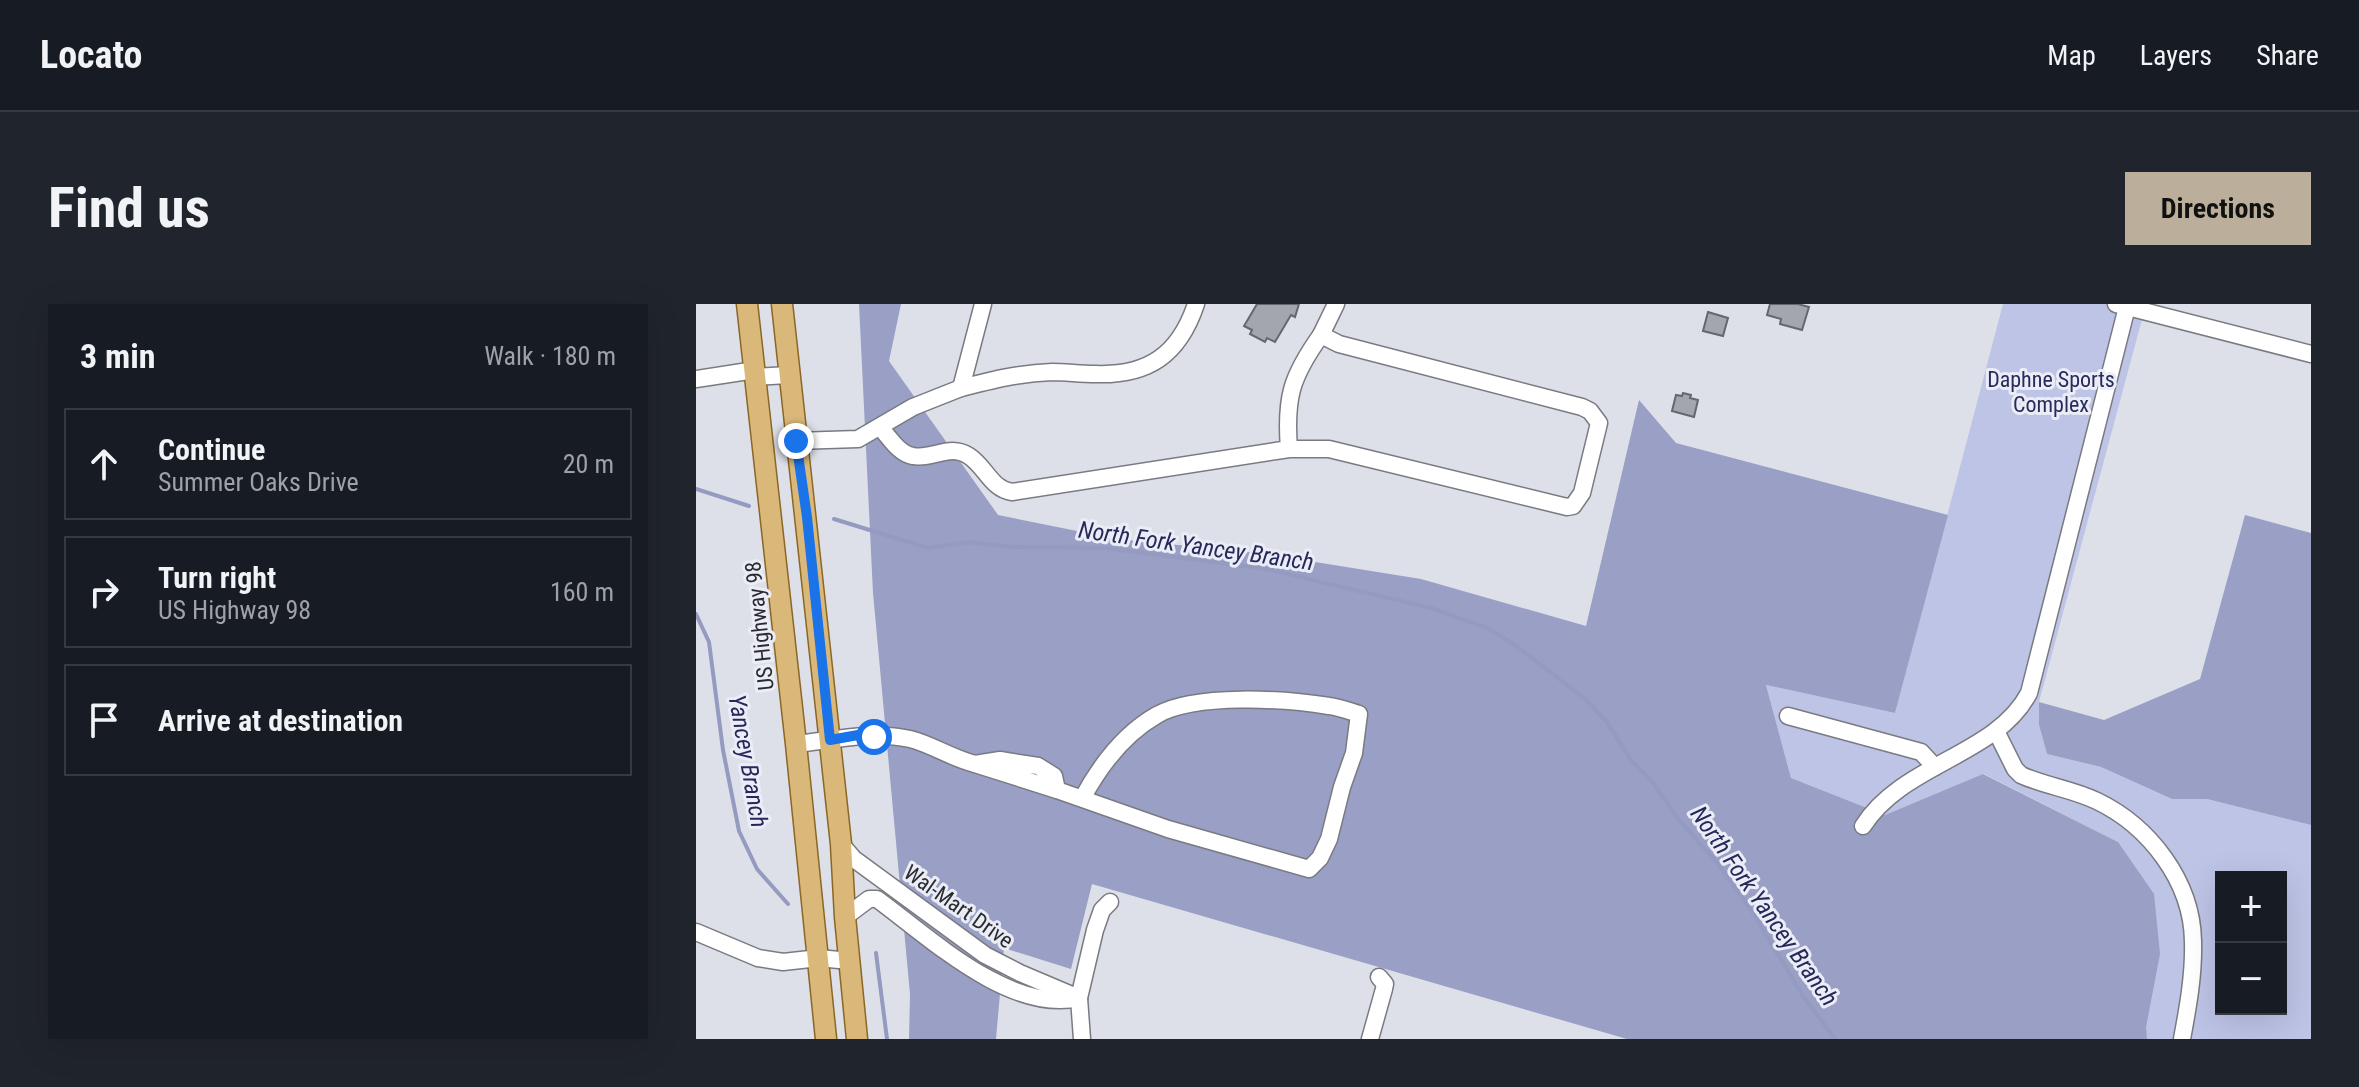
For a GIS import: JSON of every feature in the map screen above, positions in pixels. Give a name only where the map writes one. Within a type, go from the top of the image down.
[{"type":"main road","name":"US Highway 98","points":[[747,304],[826,1039]]},
{"type":"main road","points":[[782,304],[841,844],[857,1039]]},
{"type":"street","points":[[961,388],[983,304]]},
{"type":"street","points":[[796,441],[858,439],[913,407],[961,388],[1002,377],[1029,373],[1120,373],[1146,367],[1178,342],[1196,304]]},
{"type":"street","points":[[1289,449],[1287,412],[1291,387],[1336,304]]},
{"type":"street","points":[[1863,826],[1873,811],[1912,780],[2008,722],[2029,693],[2121,306],[2311,354]]},
{"type":"street","points":[[880,427],[903,452],[915,457],[945,450],[968,455],[983,467],[997,487],[1012,492],[1289,449],[1329,449],[1567,507],[1579,501],[1599,430],[1599,423],[1590,411],[1339,344],[1321,335]]},
{"type":"street","points":[[696,379],[755,374],[789,375]]},
{"type":"street","points":[[796,744],[858,735],[911,739],[955,759],[1083,797],[1168,829],[1309,869],[1320,858],[1329,839],[1354,753],[1359,714],[1332,706],[1276,701],[1184,704],[1157,715],[1127,738],[1108,758],[1083,797]]},
{"type":"street","points":[[1788,716],[1921,752],[1935,767]]},
{"type":"street","points":[[1996,731],[2021,775],[2086,796],[2111,808],[2156,846],[2176,878],[2188,908],[2193,938],[2192,977],[2182,1039]]},
{"type":"street","name":"Wal-Mart Drive","points":[[841,844],[854,859],[985,955],[1079,998]]},
{"type":"street","name":"Wal-Mart Drive","points":[[845,917],[858,905],[869,899],[877,899],[973,969],[1008,987],[1063,1002],[1079,998]]},
{"type":"street","points":[[1082,1039],[1079,998],[1095,930],[1102,910],[1110,902]]},
{"type":"street","points":[[696,932],[758,958],[783,962],[848,957]]},
{"type":"street","points":[[1370,1039],[1385,984],[1379,977]]},
{"type":"green space","name":"Daphne Sports Complex","points":[[2003,304],[2116,304],[2144,312],[2039,702],[2039,725],[2047,754],[2101,767],[2172,799],[2207,799],[2311,825],[2311,1039],[2147,1039],[2118,842],[1984,774],[1885,815],[1791,778],[1766,685],[1895,713]]},
{"type":"shaded area","points":[[859,304],[901,304],[889,361],[998,515],[1117,539],[1259,553],[1421,579],[1586,626],[1639,400],[1676,443],[1948,515],[1895,713],[1766,685],[1791,778],[1885,815],[1983,774],[2118,842],[2154,894],[2160,954],[2146,1027],[2147,1039],[1627,1039],[1092,884],[1071,969],[1004,948],[996,1039],[909,1039],[910,994],[873,593]]},
{"type":"shaded area","points":[[2245,515],[2311,533],[2311,825],[2207,799],[2172,799],[2101,767],[2047,754],[2039,725],[2039,702],[2104,720],[2200,679]]},
{"type":"building","points":[[1257,304],[1299,304],[1295,317],[1291,315],[1275,342],[1267,338],[1265,342],[1250,334],[1252,330],[1244,326]]},
{"type":"building","points":[[1770,304],[1809,307],[1802,330],[1780,324],[1781,319],[1767,315]]},
{"type":"building","points":[[1708,312],[1728,318],[1723,336],[1703,331]]},
{"type":"building","points":[[1683,393],[1698,400],[1694,417],[1672,411],[1676,395],[1682,396]]},
{"type":"waterway","name":"North Fork Yancey Branch","points":[[696,489],[749,506]]},
{"type":"waterway","name":"North Fork Yancey Branch","points":[[834,519],[928,548],[969,542],[1011,547],[1105,548],[1266,569],[1431,608],[1490,629],[1585,699],[1607,722],[1631,760],[1650,779],[1750,908],[1803,996],[1835,1039]]},
{"type":"waterway","name":"Yancey Branch","points":[[696,614],[709,642],[723,750],[739,831],[757,869],[788,904]]},
{"type":"waterway","name":"Yancey Branch","points":[[876,953],[887,1039]]},
{"type":"route","points":[[796,441],[830,740],[858,735],[874,737]]}]
